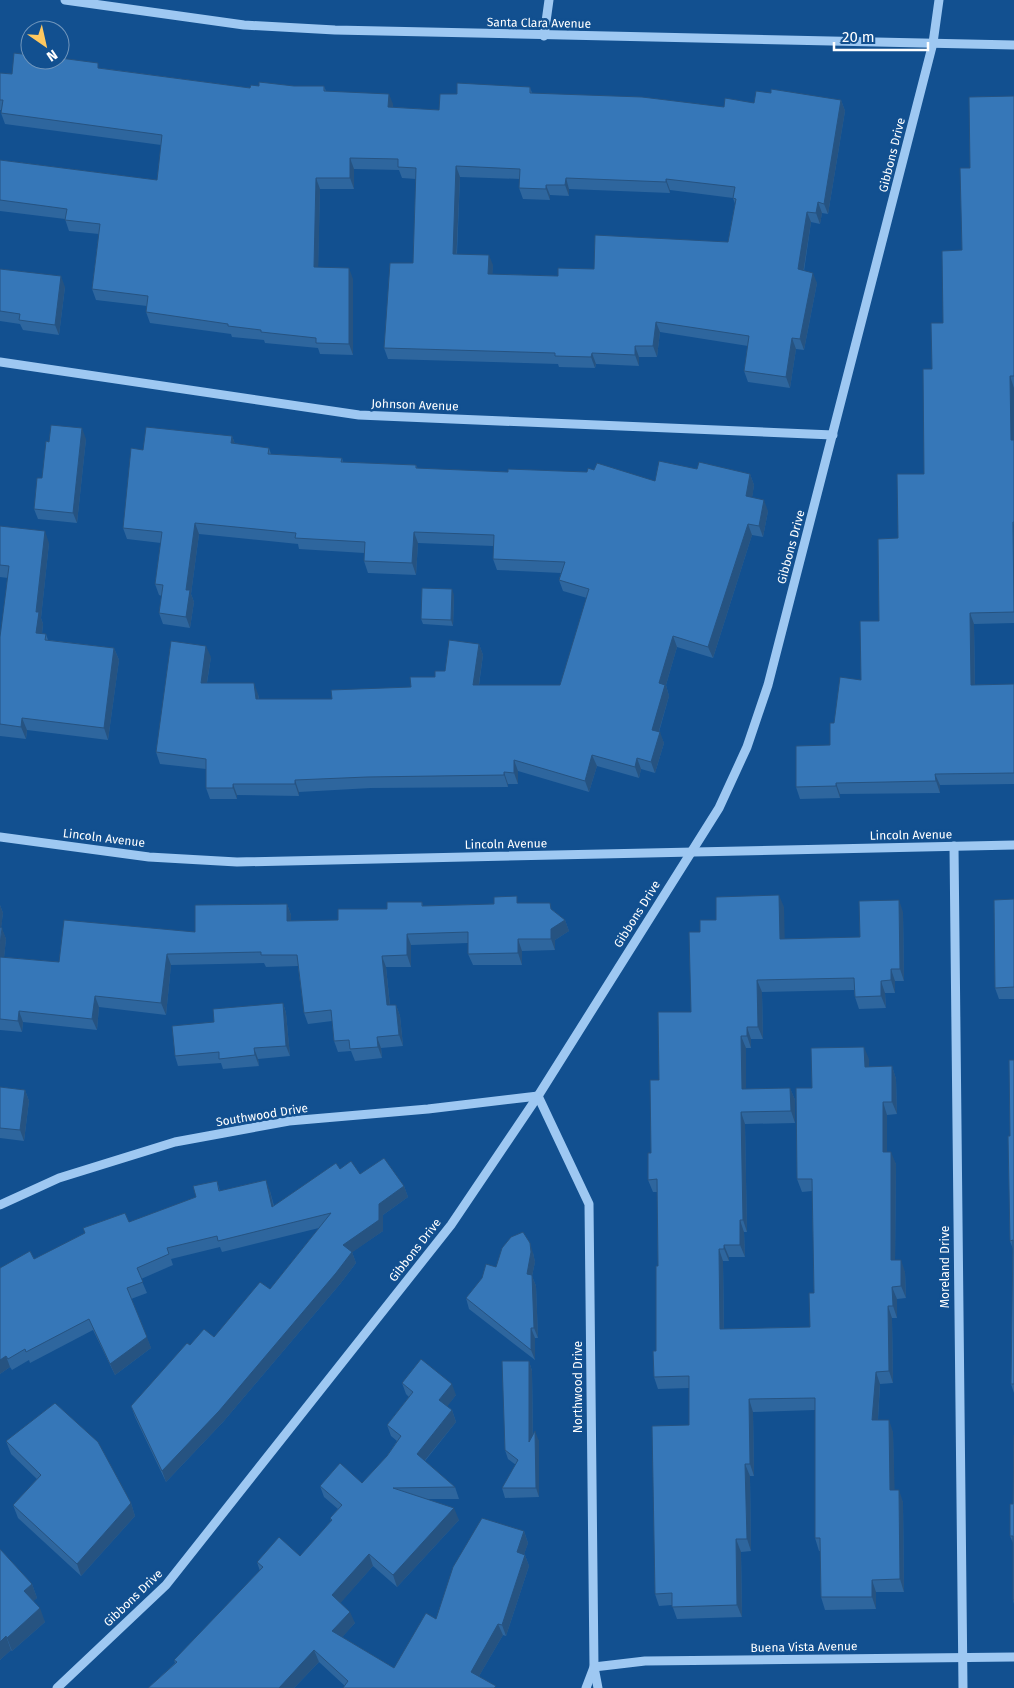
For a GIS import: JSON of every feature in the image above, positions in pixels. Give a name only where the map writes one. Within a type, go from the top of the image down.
[{"type":"street","name":"Santa Clara Avenue","points":[[65,0],[244,25],[335,30],[544,36],[1014,44]]},
{"type":"street","points":[[544,36],[549,0]]},
{"type":"street","name":"Gibbons Drive","points":[[57,1688],[166,1585],[451,1225],[538,1096],[719,808],[747,747],[768,685],[933,43],[939,0]]},
{"type":"street","name":"Johnson Avenue","points":[[0,362],[359,415],[833,435]]},
{"type":"street","name":"Lincoln Avenue","points":[[0,837],[149,857],[237,862],[1014,845]]},
{"type":"street","name":"Moreland Drive","points":[[954,846],[962,1688]]},
{"type":"street","name":"Southwood Drive","points":[[0,1205],[58,1178],[175,1142],[289,1121],[428,1109],[538,1096]]},
{"type":"street","name":"Northwood Drive","points":[[538,1096],[589,1204],[594,1667],[586,1688]]},
{"type":"street","name":"Buena Vista Avenue","points":[[594,1667],[645,1662],[1014,1657]]},
{"type":"street","points":[[594,1667],[598,1688]]},
{"type":"building","points":[[14,53],[20,54],[20,70],[70,70],[70,59],[98,63],[98,68],[250,88],[251,85],[259,86],[259,82],[294,86],[324,86],[324,91],[389,94],[388,107],[439,110],[440,94],[457,94],[457,83],[530,87],[530,93],[642,97],[724,107],[725,98],[754,103],[756,91],[771,93],[771,89],[841,100],[824,204],[818,202],[816,213],[807,212],[798,269],[813,273],[800,339],[792,338],[786,377],[744,371],[749,336],[656,322],[653,346],[635,346],[635,355],[592,353],[591,357],[555,356],[555,353],[384,348],[390,263],[413,263],[416,168],[398,167],[398,159],[350,158],[350,178],[316,178],[314,267],[349,268],[349,344],[316,343],[316,338],[261,332],[261,330],[228,326],[228,324],[146,312],[148,296],[92,289],[100,224],[65,220],[67,209],[0,200],[0,160],[157,180],[162,135],[1,113],[3,100],[0,100],[0,73],[12,74]],"holes":[[[456,166],[520,169],[519,188],[546,189],[546,185],[565,185],[566,178],[666,182],[666,179],[735,187],[733,198],[736,199],[728,242],[595,235],[594,269],[558,268],[558,276],[488,274],[489,255],[453,254]]]},
{"type":"building","points":[[1014,96],[1014,376],[1010,376],[1011,440],[1014,440],[1014,612],[970,613],[971,685],[1014,684],[1014,773],[935,774],[936,781],[836,783],[836,786],[796,787],[796,746],[830,745],[830,723],[834,723],[840,677],[861,680],[860,621],[879,621],[878,539],[898,538],[897,474],[924,474],[923,369],[932,369],[931,323],[943,323],[942,251],[962,250],[960,168],[970,168],[969,97]]},
{"type":"building","points":[[0,269],[61,276],[55,325],[19,320],[20,314],[0,311]]},
{"type":"building","points":[[51,425],[82,428],[73,513],[34,509],[37,478],[42,478],[46,441],[49,442]]},
{"type":"building","points":[[146,427],[232,436],[231,443],[269,448],[268,454],[342,458],[341,462],[416,465],[416,468],[508,472],[508,469],[587,472],[588,468],[594,470],[597,463],[655,481],[659,461],[697,469],[699,462],[750,474],[746,496],[764,500],[759,526],[748,524],[708,647],[673,636],[659,683],[665,685],[652,730],[660,732],[651,762],[637,758],[635,767],[592,755],[585,781],[514,760],[514,773],[504,772],[504,775],[295,780],[295,784],[233,784],[233,788],[206,788],[206,759],[156,752],[171,641],[206,646],[201,683],[254,683],[256,699],[332,699],[331,690],[411,687],[410,677],[435,677],[435,671],[445,671],[449,640],[479,644],[473,685],[560,685],[589,589],[559,580],[565,562],[493,559],[494,535],[414,532],[412,563],[364,561],[365,542],[295,538],[296,533],[195,523],[186,590],[190,590],[186,617],[159,613],[163,585],[155,584],[162,532],[123,528],[131,448],[143,450]]},
{"type":"building","points":[[0,526],[45,531],[36,612],[39,612],[36,633],[46,634],[45,640],[114,648],[104,728],[22,718],[21,727],[0,724],[0,637],[9,566],[0,565]]},
{"type":"building","points":[[422,588],[452,589],[451,620],[421,619]]},
{"type":"building","points":[[779,895],[780,939],[860,937],[859,901],[899,900],[900,969],[891,969],[891,980],[881,981],[881,996],[855,997],[854,978],[757,980],[758,1027],[747,1027],[747,1036],[741,1036],[742,1089],[790,1088],[791,1111],[741,1112],[743,1220],[740,1220],[740,1245],[724,1245],[724,1249],[719,1249],[720,1329],[810,1327],[809,1293],[814,1293],[812,1179],[797,1179],[796,1088],[812,1088],[811,1048],[864,1047],[865,1067],[892,1066],[892,1102],[883,1102],[883,1152],[891,1152],[891,1260],[901,1260],[901,1286],[892,1287],[893,1306],[888,1306],[889,1371],[876,1372],[872,1420],[889,1420],[890,1490],[899,1490],[900,1579],[872,1580],[872,1597],[821,1597],[820,1538],[815,1538],[815,1398],[749,1399],[750,1464],[745,1464],[747,1539],[736,1539],[737,1605],[672,1607],[672,1593],[655,1594],[652,1426],[689,1425],[689,1376],[654,1377],[653,1351],[656,1351],[656,1266],[658,1266],[657,1179],[648,1180],[648,1153],[651,1153],[650,1080],[659,1080],[658,1012],[691,1012],[689,932],[700,932],[700,920],[716,920],[716,897]]},
{"type":"building","points":[[517,896],[517,903],[550,903],[551,909],[565,920],[551,929],[551,939],[518,939],[518,953],[468,954],[468,932],[407,934],[407,955],[382,956],[387,1005],[396,1005],[399,1035],[377,1037],[378,1047],[350,1049],[349,1040],[334,1041],[331,1010],[304,1013],[297,955],[261,955],[261,952],[167,954],[161,1003],[95,996],[92,1019],[19,1011],[18,1021],[0,1019],[0,957],[59,962],[64,920],[195,932],[195,905],[287,904],[287,921],[338,920],[338,909],[387,909],[387,902],[422,902],[422,906],[494,904],[494,897]]},
{"type":"building","points":[[1014,899],[1014,987],[995,988],[994,900]]},
{"type":"building","points":[[0,927],[2,928],[0,945]]},
{"type":"building","points":[[283,1003],[286,1046],[254,1048],[255,1055],[219,1059],[219,1052],[175,1056],[172,1026],[214,1022],[213,1009]]},
{"type":"building","points":[[1009,1060],[1014,1060],[1014,1384],[1011,1384],[1013,1240],[1010,1241]]},
{"type":"building","points":[[0,1087],[25,1090],[20,1130],[0,1128]]},
{"type":"building","points":[[384,1158],[404,1186],[379,1204],[379,1220],[343,1245],[352,1252],[336,1273],[219,1411],[162,1471],[131,1406],[187,1343],[190,1345],[204,1329],[214,1337],[260,1282],[270,1289],[331,1213],[218,1241],[217,1236],[167,1248],[169,1254],[137,1268],[143,1282],[127,1288],[147,1337],[110,1364],[89,1319],[26,1352],[25,1349],[8,1359],[6,1356],[0,1360],[0,1268],[30,1251],[34,1259],[85,1233],[83,1228],[125,1213],[129,1222],[196,1197],[193,1186],[217,1181],[219,1191],[266,1180],[272,1207],[336,1163],[340,1169],[351,1161],[360,1174]]},
{"type":"building","points":[[523,1232],[530,1243],[531,1252],[527,1274],[532,1275],[534,1328],[531,1328],[531,1350],[466,1298],[482,1278],[486,1264],[496,1267],[502,1248],[511,1237]]},
{"type":"building","points":[[421,1359],[452,1384],[439,1400],[452,1410],[417,1454],[455,1487],[393,1488],[454,1508],[393,1575],[369,1554],[332,1595],[350,1612],[332,1631],[394,1668],[426,1613],[436,1619],[453,1567],[482,1518],[524,1531],[517,1552],[525,1555],[502,1625],[498,1624],[471,1672],[496,1686],[494,1688],[343,1688],[348,1681],[314,1650],[279,1688],[148,1688],[177,1662],[174,1660],[263,1567],[257,1562],[279,1537],[300,1556],[332,1520],[330,1518],[342,1505],[320,1486],[340,1463],[362,1483],[387,1456],[401,1436],[387,1425],[413,1392],[402,1383]]},
{"type":"building","points":[[502,1361],[529,1361],[529,1442],[535,1431],[536,1488],[502,1488],[518,1460],[505,1450]]},
{"type":"building","points":[[55,1403],[98,1442],[131,1503],[77,1564],[13,1505],[41,1475],[6,1441]]},
{"type":"building","points":[[1014,1435],[1013,1600],[1013,1536],[1010,1536],[1010,1504],[1013,1504]]},
{"type":"building","points":[[0,1549],[32,1584],[24,1591],[40,1608],[0,1642]]}]
